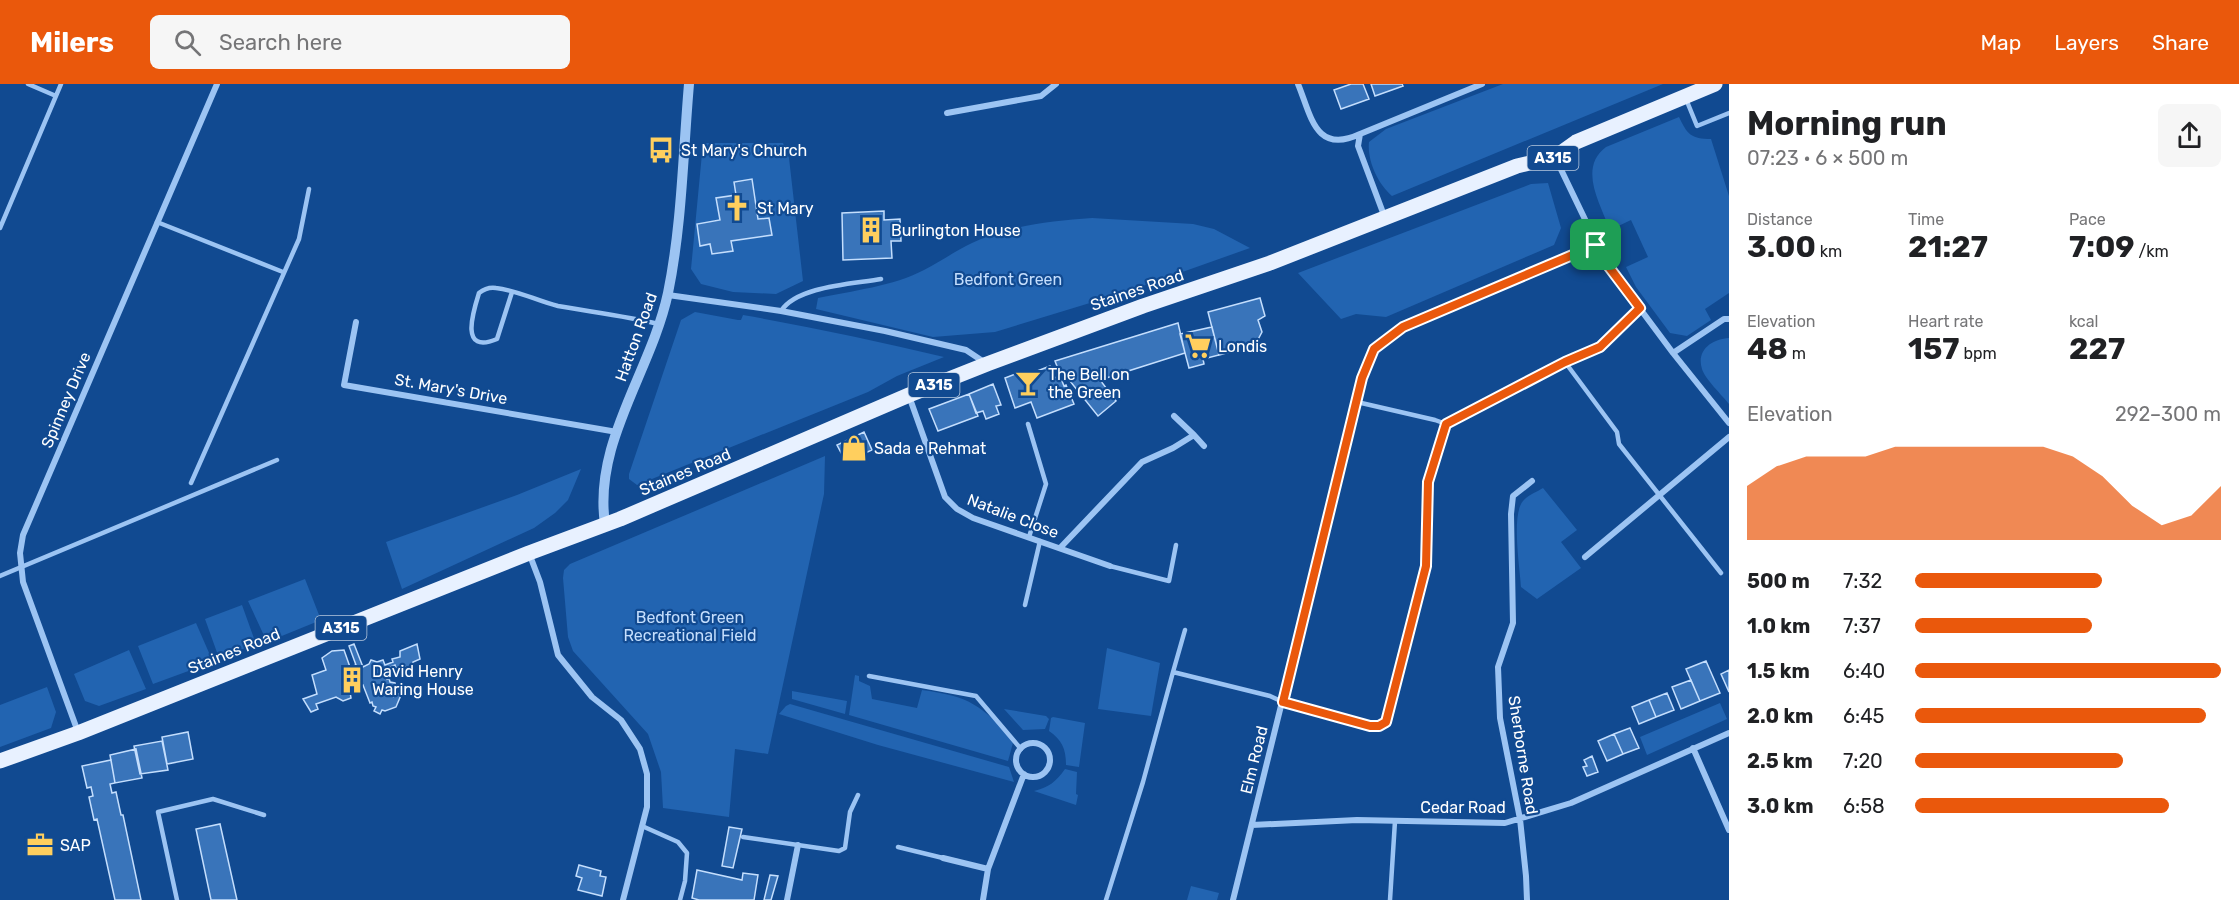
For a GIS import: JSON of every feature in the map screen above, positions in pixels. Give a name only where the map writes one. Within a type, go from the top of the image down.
[{"type":"main road","name":"Staines Road","points":[[0,761],[78,733],[605,524],[987,364],[1143,306],[1259,267],[1517,166],[1555,157],[1576,142],[1715,84]]},
{"type":"street","name":"Spinney Drive","points":[[78,733],[22,582],[20,553],[23,536],[217,84]]},
{"type":"street","name":"Hatton Road","points":[[605,524],[602,494],[606,462],[668,295],[676,245],[689,84]]},
{"type":"street","points":[[947,112],[1041,96],[1056,84]]},
{"type":"street","points":[[1298,84],[1312,124],[1320,135],[1334,139],[1348,139],[1482,84]]},
{"type":"street","points":[[1360,134],[1358,146],[1386,219]]},
{"type":"street","points":[[1555,157],[1606,263],[1729,423]]},
{"type":"street","name":"Elm Road","points":[[1233,900],[1362,378],[1374,349],[1403,327],[1596,245]]},
{"type":"street","points":[[668,295],[781,311],[885,331],[966,350],[987,364]]},
{"type":"street","points":[[1673,353],[1724,319],[1729,320]]},
{"type":"street","name":"St. Mary's Drive","points":[[356,322],[344,385],[617,432]]},
{"type":"street","name":"Natalie Close","points":[[909,395],[945,497],[957,509],[973,518],[1110,566]]},
{"type":"street","points":[[1174,416],[1204,446]]},
{"type":"street","points":[[1060,548],[1142,462],[1173,448],[1194,435]]},
{"type":"street","points":[[1585,557],[1729,437]]},
{"type":"street","name":"Sherborne Road","points":[[1527,900],[1527,876],[1520,819],[1500,718],[1498,667],[1514,623],[1511,514],[1513,496],[1532,481]]},
{"type":"street","points":[[529,553],[540,582],[558,655],[592,697],[621,720],[640,749],[647,774],[647,807],[623,900]]},
{"type":"street","name":"Cedar Road","points":[[1252,825],[1357,820],[1505,822],[1571,803],[1729,733]]},
{"type":"street","points":[[1030,744],[1046,748],[1050,758],[1048,768],[1040,776],[1024,774],[1017,765],[1018,753],[1021,749],[1030,744]]},
{"type":"street","points":[[1693,748],[1729,830]]},
{"type":"street","points":[[983,900],[988,869],[1024,774]]},
{"type":"street","points":[[788,900],[798,845]]},
{"type":"street","points":[[943,858],[988,869]]},
{"type":"lane","points":[[28,84],[56,96]]},
{"type":"lane","points":[[0,228],[61,84]]},
{"type":"lane","points":[[1685,96],[1697,126],[1729,113]]},
{"type":"lane","points":[[191,483],[299,239],[309,189]]},
{"type":"lane","points":[[157,222],[283,272]]},
{"type":"lane","points":[[781,311],[784,306],[812,291],[881,279]]},
{"type":"lane","points":[[512,292],[497,339],[489,343],[480,343],[475,339],[470,323],[478,293],[494,287],[512,292],[557,305],[659,324]]},
{"type":"lane","points":[[1173,672],[1270,696],[1283,702],[1370,726],[1379,726],[1386,722],[1426,566],[1428,482],[1446,424],[1565,362],[1600,347],[1640,308]]},
{"type":"lane","points":[[1565,362],[1617,432],[1619,444],[1721,573]]},
{"type":"lane","points":[[1357,402],[1446,424]]},
{"type":"lane","points":[[1028,424],[1046,484],[1029,537]]},
{"type":"lane","points":[[0,576],[277,460]]},
{"type":"lane","points":[[1025,605],[1040,541]]},
{"type":"lane","points":[[1110,566],[1169,581],[1176,545]]},
{"type":"lane","points":[[1107,900],[1143,782],[1185,630]]},
{"type":"lane","points":[[869,676],[976,696],[1021,749]]},
{"type":"lane","points":[[743,837],[839,851],[844,848],[850,812],[858,795]]},
{"type":"lane","points":[[177,900],[158,812],[213,799],[264,815]]},
{"type":"lane","points":[[1390,900],[1395,821]]},
{"type":"lane","points":[[642,825],[678,842],[687,853],[685,880],[680,900]]},
{"type":"lane","points":[[898,847],[943,858]]},
{"type":"green space","points":[[1503,84],[1663,84],[1392,196],[1387,191],[1378,179],[1372,164],[1369,142],[1386,129]]},
{"type":"green space","points":[[1679,117],[1694,137],[1711,139],[1729,196],[1729,293],[1705,309],[1711,320],[1687,336],[1670,333],[1636,287],[1626,267],[1648,257],[1631,220],[1610,230],[1597,197],[1592,175],[1593,165],[1598,155],[1606,147]]},
{"type":"green space","points":[[703,143],[783,143],[789,158],[803,281],[776,294],[733,292],[701,284],[691,269]]},
{"type":"green space","points":[[1548,183],[1561,228],[1554,245],[1386,317],[1356,314],[1341,319],[1298,273],[1531,184]]},
{"type":"green space","name":"Bedfont Green","points":[[1092,218],[1193,224],[1214,229],[1250,248],[1126,292],[995,332],[933,337],[816,309],[818,298],[912,276],[972,243],[1001,232],[1046,222]]},
{"type":"green space","points":[[695,312],[738,320],[741,320],[743,315],[844,334],[944,357],[897,376],[868,392],[637,485],[629,479],[629,474],[681,320]]},
{"type":"green space","points":[[1729,338],[1729,404],[1706,377],[1702,369],[1701,356],[1711,343]]},
{"type":"green space","name":"Bedfont Green Recreational Field","points":[[825,456],[824,494],[768,754],[735,749],[729,817],[663,808],[661,772],[648,734],[573,651],[568,637],[564,570],[570,564]]},
{"type":"green space","points":[[581,469],[568,500],[534,528],[402,589],[386,542],[517,495]]},
{"type":"green space","points":[[1543,488],[1577,530],[1561,542],[1581,568],[1537,599],[1521,587],[1517,518],[1523,501]]},
{"type":"green space","points":[[305,579],[321,620],[267,642],[248,601]]},
{"type":"green space","points":[[242,605],[256,644],[219,658],[205,619]]},
{"type":"green space","points":[[196,623],[213,662],[153,684],[138,646]]},
{"type":"green space","points":[[1107,648],[1160,663],[1151,716],[1098,709]]},
{"type":"green space","points":[[129,650],[146,689],[99,706],[85,701],[74,674]]},
{"type":"green space","points":[[855,675],[859,676],[859,681],[870,686],[872,699],[917,708],[922,690],[953,696],[974,704],[1014,739],[1008,761],[849,715]]},
{"type":"green space","points":[[47,687],[56,712],[51,728],[0,747],[0,705]]},
{"type":"green space","points":[[792,691],[847,701],[845,714],[792,699]]},
{"type":"green space","points":[[1720,703],[1727,719],[1647,755],[1640,737]]},
{"type":"green space","points":[[790,704],[1009,767],[1014,782],[878,745],[779,714]]},
{"type":"green space","points":[[1004,709],[1046,716],[1049,719],[1045,729],[1023,730]]},
{"type":"green space","points":[[1053,717],[1085,723],[1079,767],[1066,765],[1062,745],[1049,731]]},
{"type":"green space","points":[[1065,769],[1077,772],[1076,805],[1034,791],[1052,783]]},
{"type":"green space","points":[[1191,886],[1219,893],[1217,900],[1187,900]]},
{"type":"building","points":[[1351,84],[1363,84],[1369,99],[1341,109],[1334,90]]},
{"type":"building","points":[[1371,84],[1402,84],[1403,86],[1375,96]]},
{"type":"building","name":"St Mary","points":[[752,179],[758,219],[769,218],[772,235],[731,241],[733,251],[712,254],[710,244],[700,246],[697,224],[720,220],[716,198],[736,195],[734,182]]},
{"type":"building","name":"Burlington House","points":[[884,211],[884,220],[900,219],[901,241],[891,241],[892,258],[843,260],[842,213]]},
{"type":"building","points":[[1260,298],[1265,316],[1258,320],[1262,332],[1255,345],[1219,355],[1208,312]]},
{"type":"building","points":[[1178,323],[1185,353],[1100,380],[1116,401],[1098,416],[1070,381],[1060,374],[1055,361]]},
{"type":"building","points":[[1212,327],[1219,355],[1203,359],[1204,364],[1189,368],[1180,334]]},
{"type":"building","points":[[1050,366],[1054,378],[1060,376],[1064,386],[1066,385],[1074,404],[1037,418],[1031,402],[1015,408],[1005,378],[1018,373],[1019,378]]},
{"type":"building","points":[[993,384],[1001,405],[996,406],[999,414],[986,419],[983,411],[976,413],[969,394]]},
{"type":"building","points":[[969,394],[978,416],[938,431],[929,409]]},
{"type":"building","points":[[864,432],[872,450],[846,462],[837,445]]},
{"type":"building","name":"David Henry Waring House","points":[[354,644],[363,667],[371,660],[377,662],[383,660],[385,665],[393,662],[392,659],[400,657],[400,651],[417,644],[420,659],[413,662],[411,668],[406,669],[404,665],[396,668],[395,665],[386,669],[387,679],[389,678],[390,682],[395,683],[396,686],[393,690],[394,695],[395,692],[401,695],[396,707],[382,710],[380,714],[374,711],[376,707],[372,702],[370,703],[363,685],[350,692],[351,698],[343,701],[336,697],[316,704],[318,709],[311,712],[303,699],[317,694],[312,675],[326,670],[322,658],[332,651],[344,650],[350,667],[356,665],[349,646]]},
{"type":"building","points":[[1706,661],[1720,693],[1700,701],[1686,669]]},
{"type":"building","points":[[1729,670],[1729,692],[1721,674]]},
{"type":"building","points":[[1691,680],[1700,701],[1681,709],[1672,687]]},
{"type":"building","points":[[1667,693],[1674,710],[1656,717],[1649,700]]},
{"type":"building","points":[[1649,700],[1656,717],[1639,724],[1632,707]]},
{"type":"building","points":[[1630,728],[1639,748],[1623,754],[1614,734]]},
{"type":"building","points":[[188,732],[193,759],[167,764],[162,737]]},
{"type":"building","points":[[1614,734],[1623,754],[1607,761],[1598,741]]},
{"type":"building","points":[[162,741],[168,770],[140,774],[134,746]]},
{"type":"building","points":[[136,749],[142,778],[115,783],[110,755]]},
{"type":"building","points":[[1592,756],[1598,772],[1587,776],[1583,767],[1587,766],[1584,760]]},
{"type":"building","points":[[111,760],[115,783],[110,784],[112,793],[116,792],[121,815],[123,815],[141,900],[115,900],[97,819],[94,820],[89,797],[93,796],[91,787],[87,788],[82,766]]},
{"type":"building","points":[[220,824],[237,900],[211,900],[196,829]]},
{"type":"building","points":[[729,827],[742,829],[733,868],[722,866]]},
{"type":"building","points":[[579,865],[601,871],[600,876],[606,877],[602,896],[578,890],[582,878],[576,876]]},
{"type":"building","points":[[697,870],[742,880],[743,873],[758,875],[754,900],[692,898]]},
{"type":"building","points":[[770,875],[778,876],[771,900],[764,900]]},
{"type":"place","name":"St Mary's Church","points":[[661,150]]},
{"type":"place","name":"St Mary","points":[[737,208]]},
{"type":"place","name":"Burlington House","points":[[871,230]]},
{"type":"place","name":"Londis","points":[[1198,346]]},
{"type":"place","name":"The Bell on the Green","points":[[1028,383]]},
{"type":"place","name":"Sada e Rehmat","points":[[854,448]]},
{"type":"place","name":"David Henry Waring House","points":[[352,680]]},
{"type":"place","name":"SAP","points":[[40,845]]},
{"type":"route","points":[[1596,245],[1606,263],[1640,308],[1600,347],[1565,362],[1446,424],[1428,482],[1426,566],[1386,722],[1379,726],[1370,726],[1283,702],[1362,378],[1374,349],[1403,327],[1596,245]]}]
